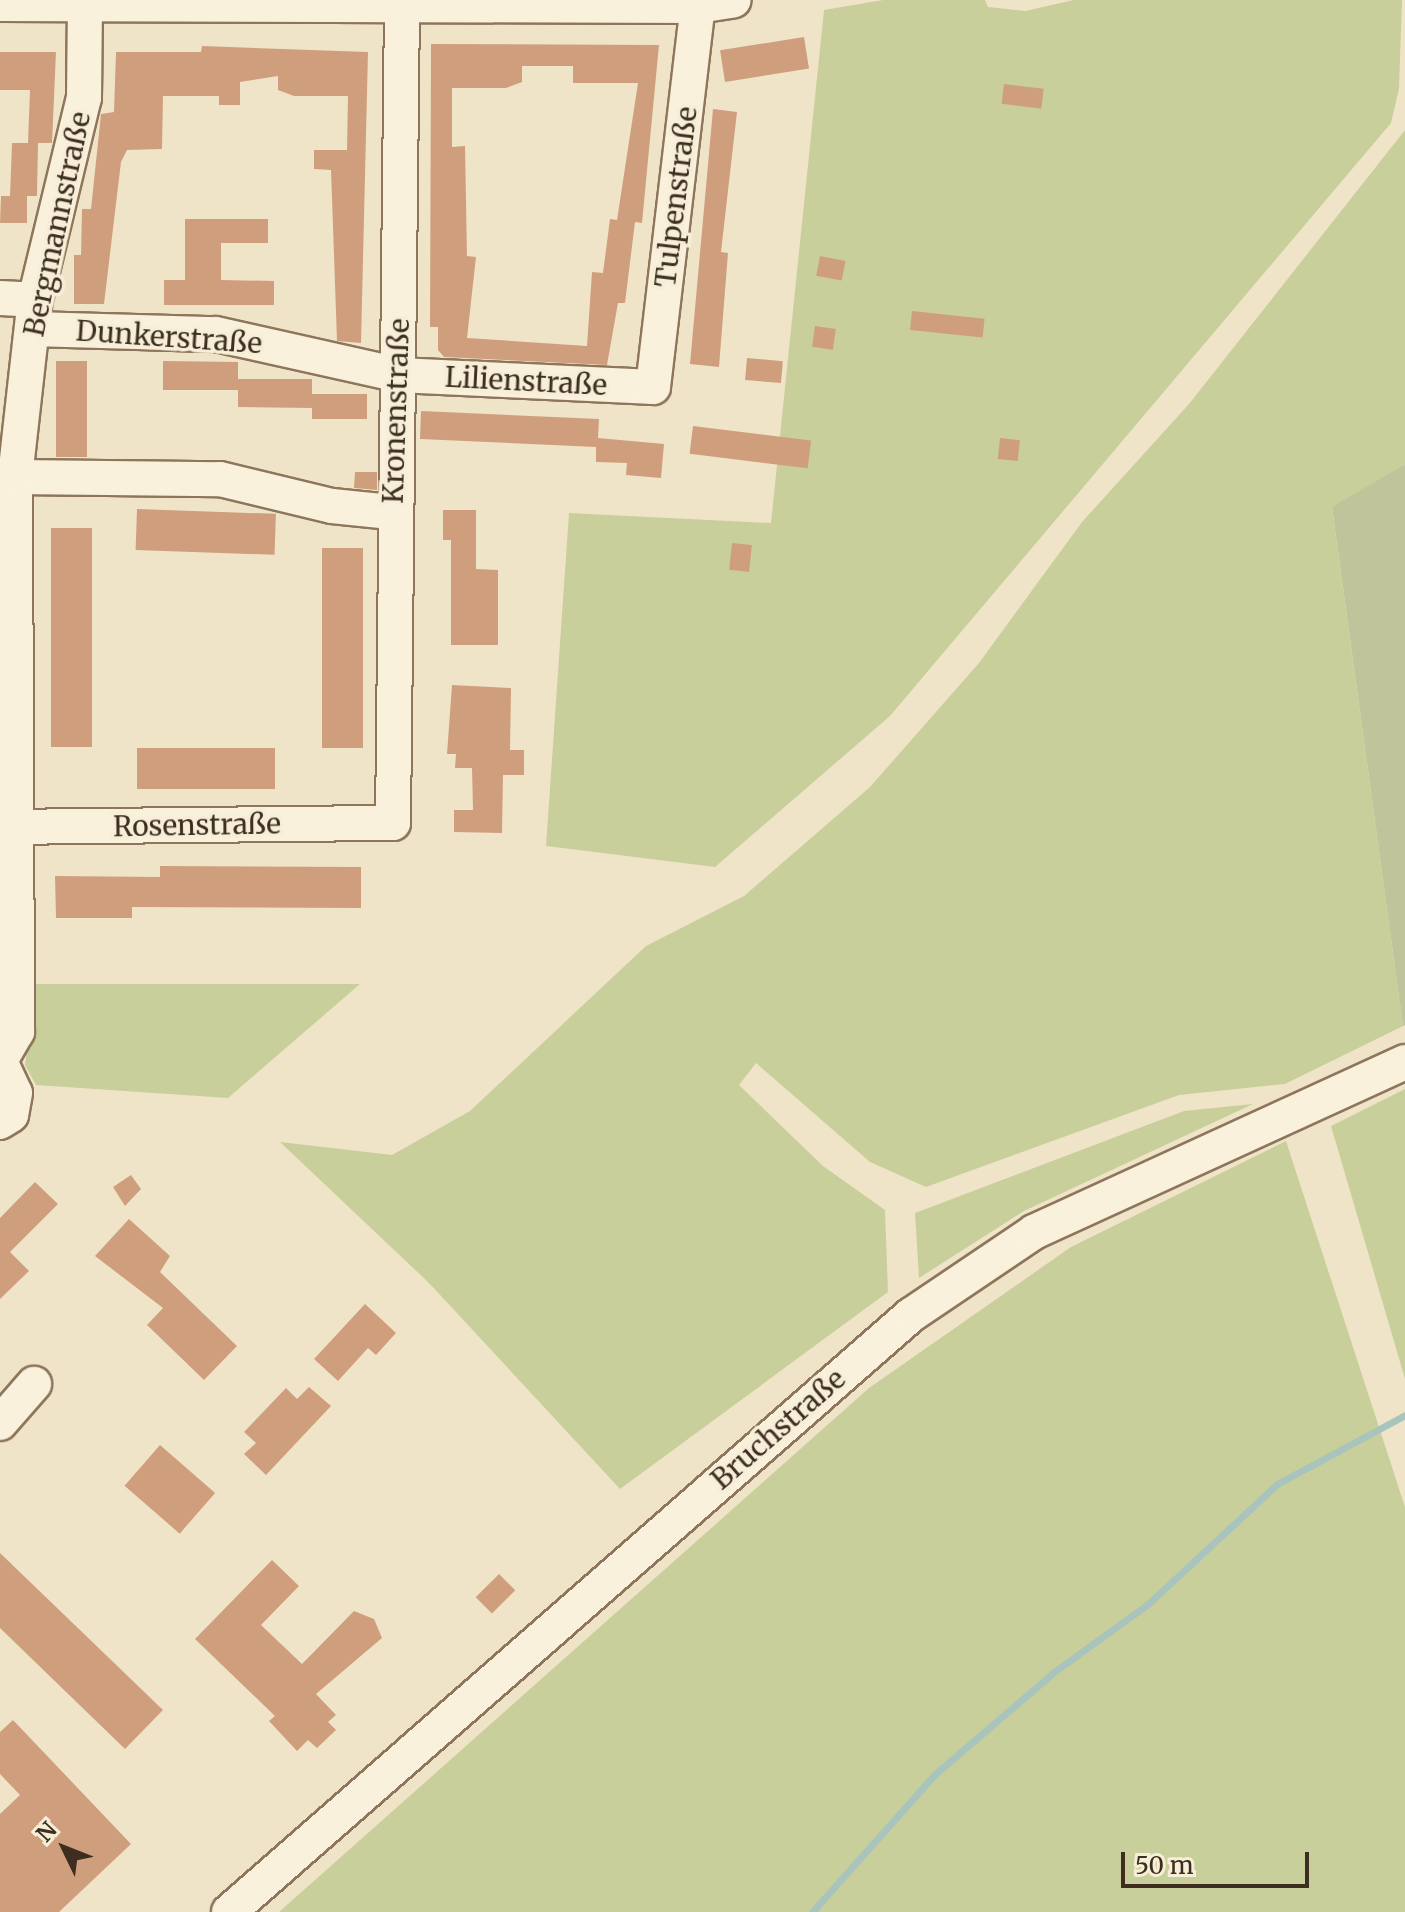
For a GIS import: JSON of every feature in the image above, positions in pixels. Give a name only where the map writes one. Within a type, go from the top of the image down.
[{"type":"street","points":[[0,4],[402,1],[698,6],[734,0]]},
{"type":"street","name":"Kronenstraße","points":[[393,823],[391,512],[399,375],[402,1]]},
{"type":"street","name":"Bergmannstraße","points":[[0,1061],[17,1032],[8,827],[7,521],[15,477],[33,314],[84,98],[85,5]]},
{"type":"street","name":"Tulpenstraße","points":[[653,387],[698,6]]},
{"type":"street","name":"Dunkerstraße","points":[[0,298],[33,314],[216,334],[399,375]]},
{"type":"street","name":"Lilienstraße","points":[[399,375],[653,387]]},
{"type":"street","points":[[15,477],[220,479],[332,506],[391,512]]},
{"type":"street","name":"Rosenstraße","points":[[8,827],[393,823]]},
{"type":"street","points":[[0,1061],[15,1093],[11,1115],[0,1122]]},
{"type":"street","name":"Bruchstraße","points":[[229,1912],[911,1315],[1034,1232],[1405,1062]]},
{"type":"street","points":[[0,1423],[34,1384]]},
{"type":"green space","points":[[883,0],[985,0],[988,7],[1025,11],[1074,0],[1402,0],[1399,89],[1391,123],[890,716],[715,867],[546,846],[569,513],[771,523],[824,10]]},
{"type":"green space","points":[[1405,130],[1405,464],[1332,508],[1403,1026],[1285,1084],[1179,1095],[926,1187],[870,1162],[756,1063],[739,1085],[823,1166],[885,1210],[888,1292],[620,1489],[429,1283],[280,1142],[392,1155],[470,1111],[646,946],[744,896],[870,787],[979,663],[1082,522],[1189,404]]},
{"type":"green space","points":[[1405,464],[1405,1025],[1403,1026],[1332,507]]},
{"type":"green space","points":[[36,984],[360,984],[228,1098],[36,1085],[25,1065]]},
{"type":"green space","points":[[1405,1089],[1405,1379],[1331,1126]]},
{"type":"green space","points":[[1253,1104],[1024,1211],[919,1278],[915,1213],[1184,1111]]},
{"type":"green space","points":[[1286,1141],[1405,1507],[1405,1912],[279,1912],[869,1388],[1071,1247]]},
{"type":"building","points":[[804,37],[809,69],[725,82],[720,50]]},
{"type":"building","points":[[431,44],[659,45],[642,223],[635,222],[625,303],[618,303],[607,365],[444,357],[438,350],[438,327],[430,327]],"holes":[[[522,66],[573,66],[573,83],[638,83],[617,220],[610,219],[603,273],[592,272],[587,346],[467,338],[476,257],[467,256],[465,146],[452,147],[452,88],[506,88],[522,82]]]},
{"type":"building","points":[[202,46],[368,52],[361,343],[337,341],[331,170],[314,169],[314,150],[347,150],[348,96],[294,96],[278,90],[278,76],[240,82],[240,105],[219,105],[219,96],[163,96],[162,149],[127,150],[121,162],[104,304],[74,304],[74,255],[81,255],[82,209],[91,209],[101,114],[114,112],[116,52],[201,52]]},
{"type":"building","points":[[0,52],[56,52],[52,143],[38,143],[37,196],[27,196],[27,223],[0,223],[1,196],[10,196],[12,143],[28,143],[30,90],[0,90]]},
{"type":"building","points":[[1004,84],[1044,89],[1041,109],[1002,104]]},
{"type":"building","points":[[713,109],[737,112],[721,252],[728,253],[719,367],[690,364]]},
{"type":"building","points":[[185,219],[268,219],[268,243],[221,243],[221,280],[274,281],[274,305],[164,305],[164,280],[185,280]]},
{"type":"building","points":[[820,256],[846,261],[842,281],[816,276]]},
{"type":"building","points":[[912,311],[985,319],[983,338],[910,330]]},
{"type":"building","points":[[815,326],[836,329],[833,350],[812,347]]},
{"type":"building","points":[[747,358],[783,361],[781,383],[745,380]]},
{"type":"building","points":[[56,361],[87,361],[87,457],[56,457]]},
{"type":"building","points":[[163,361],[238,362],[238,379],[312,379],[312,394],[367,394],[367,419],[312,419],[312,408],[238,407],[238,390],[163,390]]},
{"type":"building","points":[[421,411],[599,419],[598,438],[664,444],[661,478],[626,475],[627,463],[596,462],[596,447],[420,439]]},
{"type":"building","points":[[693,426],[811,441],[808,468],[690,454]]},
{"type":"building","points":[[1000,438],[1020,440],[1018,461],[998,459]]},
{"type":"building","points":[[355,472],[377,472],[377,490],[354,488]]},
{"type":"building","points":[[137,509],[276,514],[274,555],[136,550]]},
{"type":"building","points":[[443,510],[476,510],[476,569],[498,570],[498,645],[451,645],[451,540],[443,540]]},
{"type":"building","points":[[51,528],[92,528],[92,747],[51,747]]},
{"type":"building","points":[[732,543],[752,545],[749,572],[729,570]]},
{"type":"building","points":[[322,548],[363,548],[363,748],[322,748]]},
{"type":"building","points":[[452,685],[511,688],[510,750],[524,750],[524,775],[503,775],[502,833],[454,832],[454,810],[473,810],[472,768],[455,768],[456,754],[447,754]]},
{"type":"building","points":[[137,748],[275,748],[275,789],[137,789]]},
{"type":"building","points":[[160,866],[361,867],[361,908],[132,907],[132,918],[56,918],[55,876],[160,877]]},
{"type":"building","points":[[131,1175],[141,1189],[125,1206],[113,1187]]},
{"type":"building","points":[[35,1182],[58,1204],[10,1252],[29,1271],[0,1299],[0,1218]]},
{"type":"building","points":[[129,1219],[170,1256],[160,1272],[237,1346],[204,1380],[147,1325],[163,1308],[95,1256]]},
{"type":"building","points":[[365,1304],[396,1333],[376,1355],[368,1348],[338,1381],[314,1359]]},
{"type":"building","points":[[309,1387],[331,1406],[266,1475],[244,1454],[256,1443],[244,1432],[286,1388],[297,1399]]},
{"type":"building","points":[[160,1445],[215,1493],[180,1534],[125,1486]]},
{"type":"building","points":[[0,1553],[163,1710],[125,1749],[0,1628]]},
{"type":"building","points":[[272,1560],[299,1586],[261,1625],[302,1664],[354,1611],[374,1619],[382,1638],[316,1694],[336,1715],[328,1722],[336,1730],[317,1748],[308,1740],[297,1751],[269,1721],[275,1716],[195,1639]]},
{"type":"building","points":[[499,1574],[515,1590],[492,1614],[476,1597]]},
{"type":"building","points":[[13,1720],[131,1844],[59,1912],[0,1912],[0,1814],[20,1795],[0,1774],[0,1732]]},
{"type":"waterway","points":[[812,1912],[934,1775],[1054,1672],[1148,1604],[1277,1484],[1405,1415]]}]
